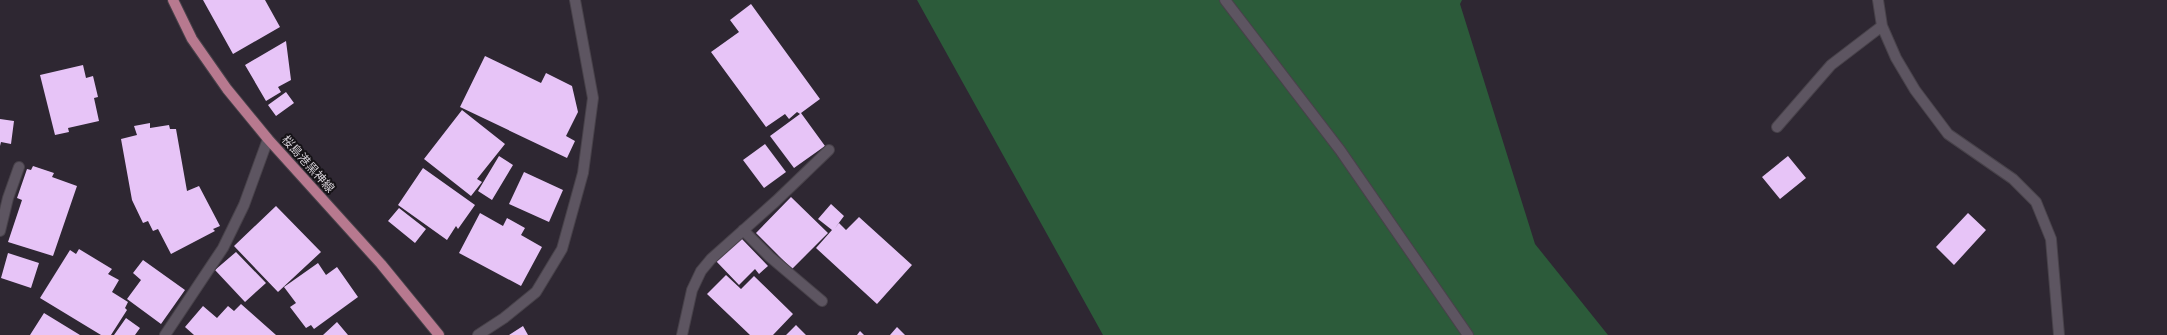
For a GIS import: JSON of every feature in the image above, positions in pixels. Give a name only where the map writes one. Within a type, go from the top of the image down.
[{"type":"main road","name":"桜島港黒神線","points":[[172,0],[192,38],[227,89],[268,139],[381,264],[439,335]]},
{"type":"street","points":[[478,335],[504,318],[536,292],[562,249],[583,173],[593,98],[575,0]]},
{"type":"street","points":[[1225,0],[1340,150],[1468,335]]},
{"type":"street","points":[[1878,0],[1882,26],[1896,58],[1915,90],[1948,134],[2013,179],[2036,202],[2050,239],[2059,335]]},
{"type":"street","points":[[1777,127],[1831,65],[1882,26]]},
{"type":"street","points":[[165,335],[223,248],[244,205],[268,139]]},
{"type":"street","points":[[682,335],[692,290],[701,271],[711,259],[829,150]]},
{"type":"street","points":[[0,231],[8,198],[19,168]]},
{"type":"street","points":[[743,230],[770,256],[822,301]]},
{"type":"green space","points":[[917,0],[1462,0],[1460,4],[1535,244],[1608,335],[1103,335]]},
{"type":"building","points":[[203,0],[265,0],[280,27],[233,54]]},
{"type":"building","points":[[751,4],[820,99],[801,113],[825,146],[794,168],[770,136],[800,114],[797,112],[789,119],[785,114],[766,127],[711,52],[739,32],[730,20]]},
{"type":"building","points":[[286,41],[291,80],[278,87],[281,92],[266,101],[245,65]]},
{"type":"building","points":[[485,56],[541,83],[546,73],[572,86],[578,112],[566,136],[575,141],[567,158],[460,107]]},
{"type":"building","points":[[83,65],[86,78],[93,76],[98,97],[94,98],[99,121],[68,128],[69,132],[55,135],[40,75]]},
{"type":"building","points":[[286,92],[294,103],[276,116],[268,105]]},
{"type":"building","points":[[462,110],[505,144],[477,179],[482,182],[471,196],[424,159]]},
{"type":"building","points":[[0,119],[14,121],[11,144],[1,142],[0,146]]},
{"type":"building","points":[[150,123],[150,128],[169,125],[170,129],[176,129],[187,191],[199,186],[220,226],[213,229],[215,231],[171,254],[158,229],[153,231],[148,221],[143,223],[132,200],[121,139],[137,135],[134,126]]},
{"type":"building","points":[[765,144],[786,172],[764,188],[743,160]]},
{"type":"building","points":[[499,156],[513,165],[492,200],[478,191]]},
{"type":"building","points":[[1788,156],[1806,178],[1780,199],[1762,177]]},
{"type":"building","points":[[33,166],[54,173],[52,177],[77,186],[53,256],[8,242],[22,200],[17,198],[27,169],[31,170]]},
{"type":"building","points":[[423,168],[475,205],[458,229],[456,226],[447,240],[398,205]]},
{"type":"building","points":[[524,172],[563,190],[549,222],[509,204]]},
{"type":"building","points":[[791,197],[828,233],[792,269],[756,233]]},
{"type":"building","points":[[831,204],[844,216],[835,228],[839,223],[846,230],[859,217],[912,265],[877,304],[816,248],[832,230],[818,219]]},
{"type":"building","points":[[276,206],[321,252],[278,292],[234,246]]},
{"type":"building","points":[[399,208],[426,229],[415,243],[388,221]]},
{"type":"building","points":[[480,213],[503,226],[507,218],[525,228],[521,235],[542,247],[521,286],[459,253]]},
{"type":"building","points":[[1968,213],[1986,230],[1954,265],[1936,247]]},
{"type":"building","points":[[741,238],[768,266],[759,274],[755,269],[739,285],[716,261]]},
{"type":"building","points":[[79,249],[112,269],[108,274],[119,280],[112,292],[128,302],[125,308],[127,310],[111,335],[101,335],[40,298],[70,250],[76,254]]},
{"type":"building","points":[[236,252],[266,283],[245,302],[215,270]]},
{"type":"building","points":[[8,253],[39,263],[31,288],[1,278]]},
{"type":"building","points":[[143,260],[185,290],[161,324],[127,299],[141,280],[133,273]]},
{"type":"building","points":[[318,263],[326,275],[337,267],[358,297],[314,329],[311,325],[306,328],[290,307],[296,303],[284,287]]},
{"type":"building","points":[[726,275],[741,289],[754,276],[793,314],[773,335],[750,335],[707,294]]},
{"type":"building","points":[[241,304],[276,335],[194,335],[185,327],[203,306],[217,318],[228,306],[234,311]]},
{"type":"building","points":[[44,313],[80,335],[30,335]]},
{"type":"building","points":[[126,318],[140,328],[135,335],[114,335]]},
{"type":"building","points":[[337,322],[348,335],[323,335]]},
{"type":"building","points":[[796,325],[806,335],[786,335]]},
{"type":"building","points":[[523,326],[528,335],[509,335]]},
{"type":"building","points":[[897,327],[905,335],[890,335]]},
{"type":"building","points":[[860,331],[864,335],[857,335]]}]
